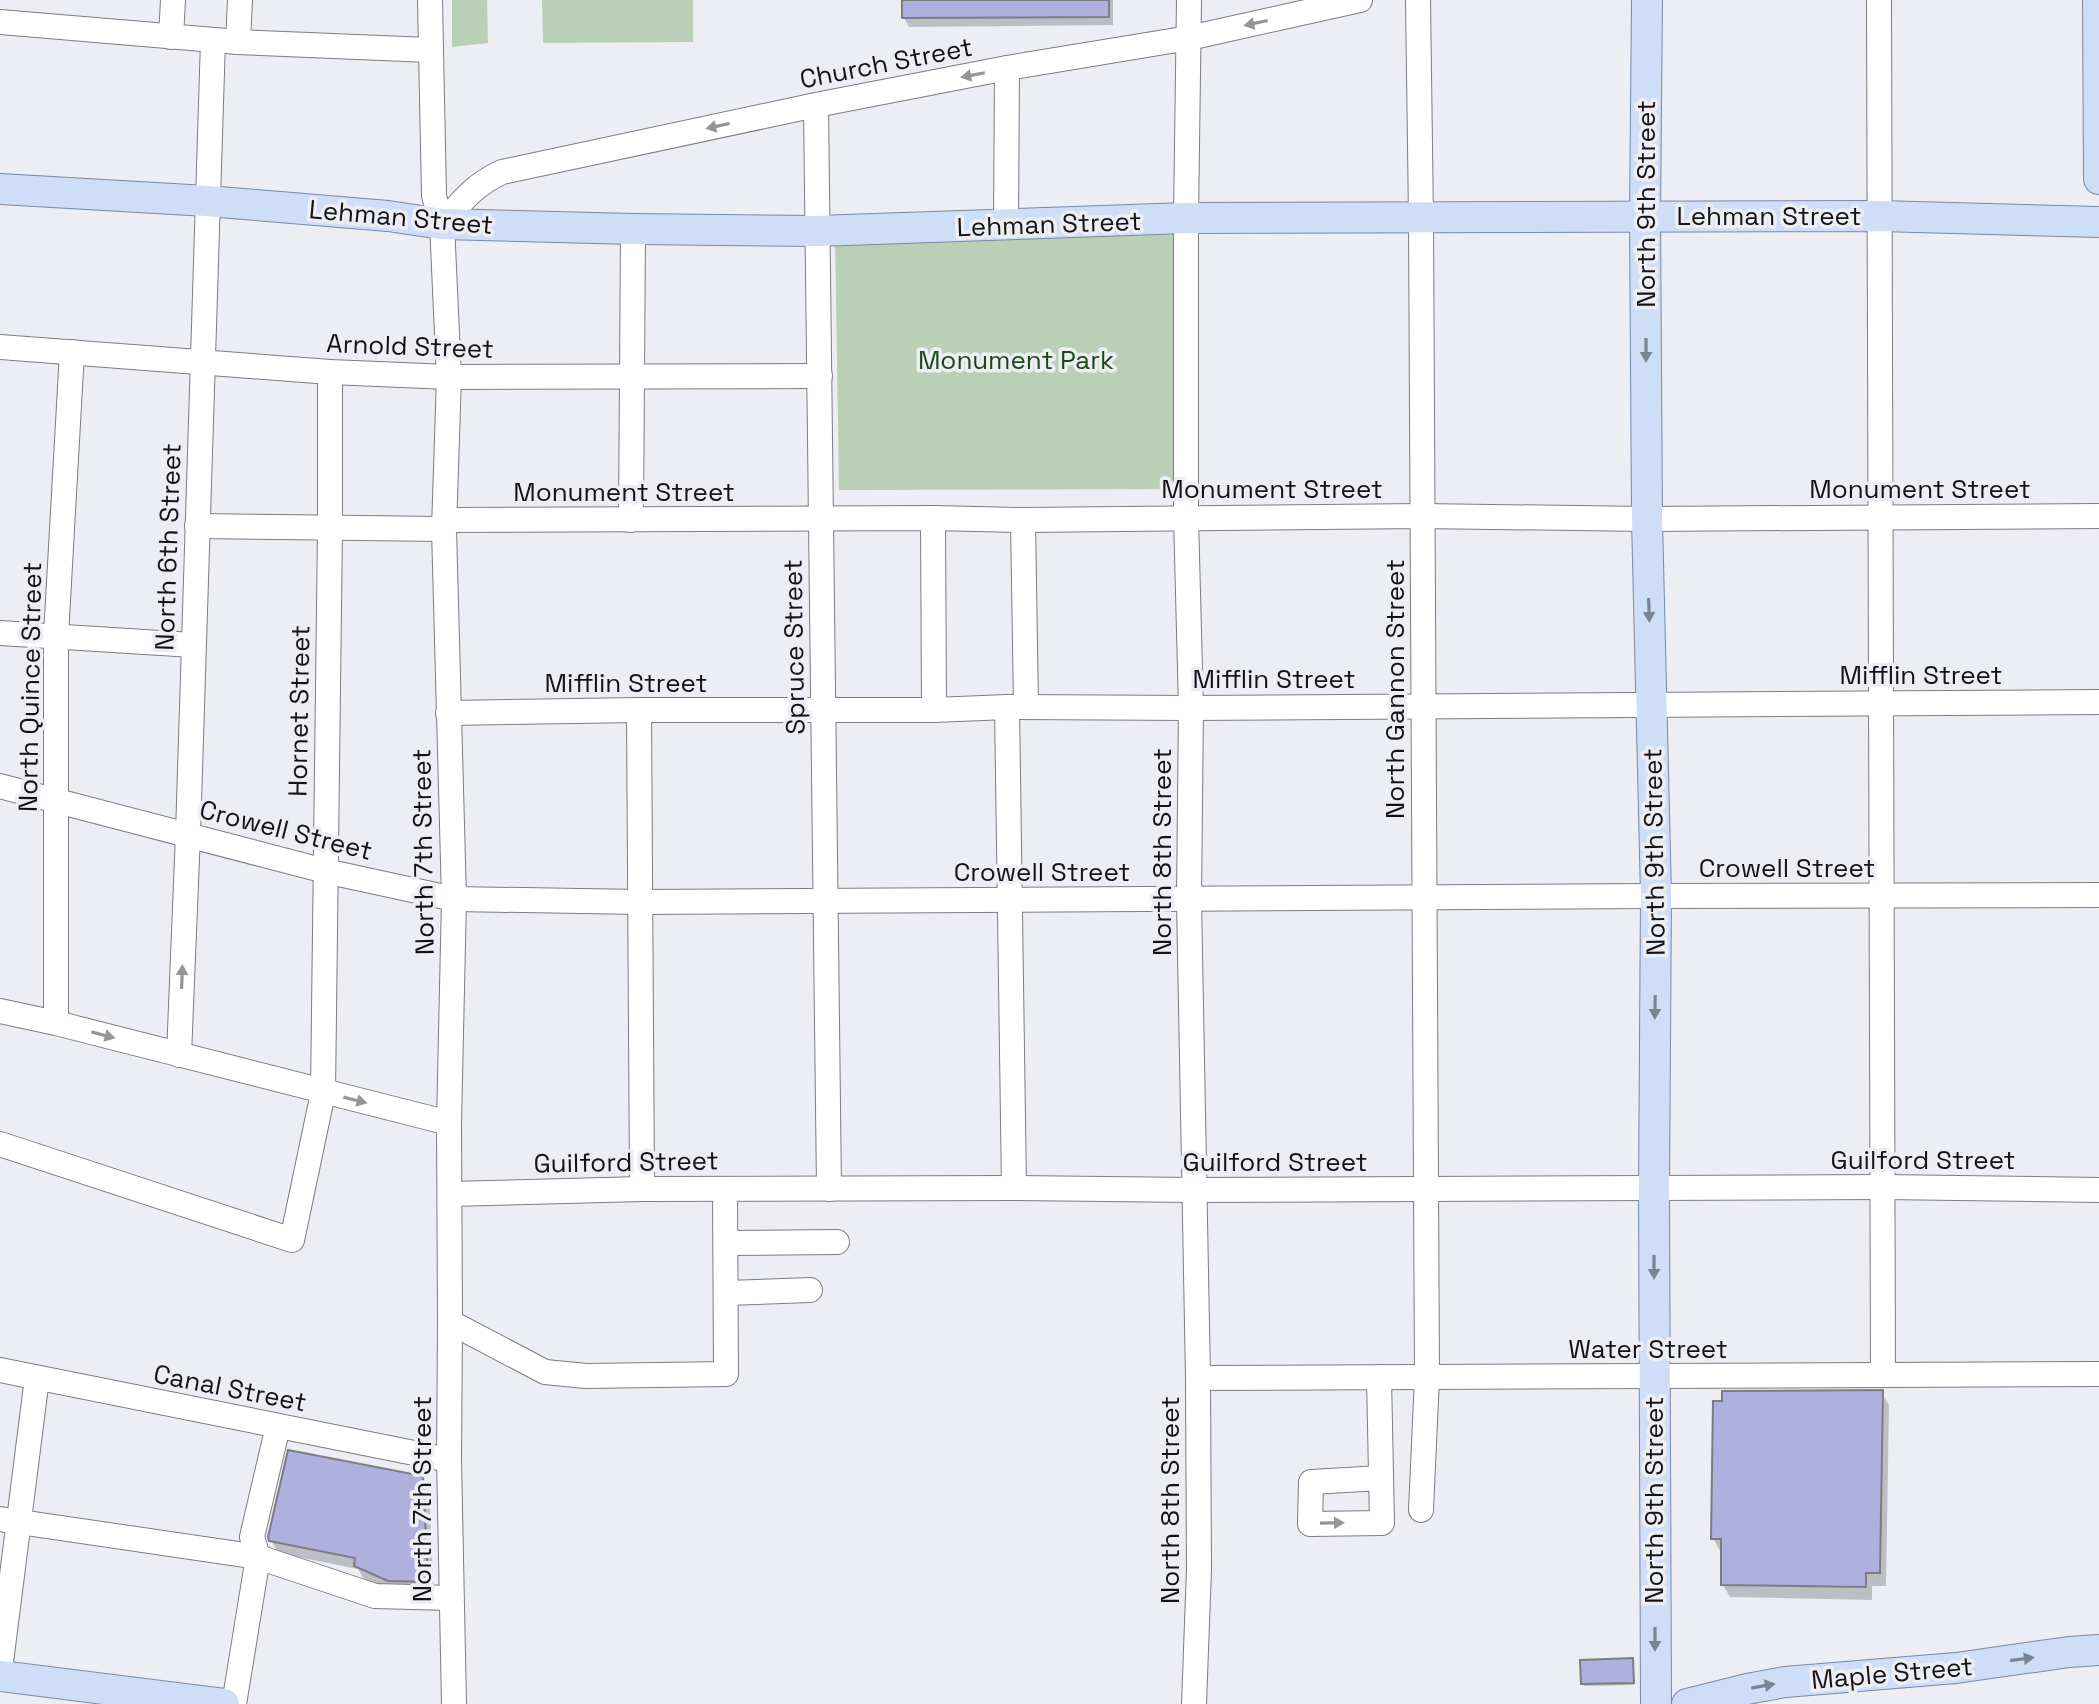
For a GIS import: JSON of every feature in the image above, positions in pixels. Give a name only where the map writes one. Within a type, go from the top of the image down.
[{"type":"main road","name":"North 9th Street","points":[[1647,0],[1647,519],[1656,896],[1656,1704]]},
{"type":"main road","points":[[2098,0],[2099,179]]},
{"type":"main road","name":"Lehman Street","points":[[0,189],[207,201],[388,216],[442,224],[633,229],[817,231],[1186,218],[1880,216],[2099,222]]},
{"type":"main road","points":[[2069,1652],[2099,1628]]},
{"type":"main road","name":"Maple Street","points":[[1687,1704],[1785,1682],[1956,1668],[2099,1650]]},
{"type":"main road","points":[[0,1676],[224,1704]]},
{"type":"street","points":[[171,37],[173,0]]},
{"type":"street","points":[[238,42],[240,0]]},
{"type":"street","name":"North 7th Street","points":[[430,0],[434,196],[442,224],[449,377],[444,525],[454,899],[449,1123],[450,1598],[454,1704]]},
{"type":"street","name":"North 8th Street","points":[[1189,0],[1186,517],[1191,708],[1189,900],[1199,1569],[1194,1704]]},
{"type":"street","name":"Church Street","points":[[442,224],[469,192],[484,180],[502,172],[816,105],[1007,68],[1189,38],[1360,0]]},
{"type":"street","name":"North Gannon Street","points":[[1418,0],[1427,1377],[1421,1510]]},
{"type":"street","points":[[1879,0],[1883,1375]]},
{"type":"street","points":[[0,22],[238,42],[430,50]]},
{"type":"street","name":"North 6th Street","points":[[179,1055],[213,40]]},
{"type":"street","points":[[1006,226],[1007,68]]},
{"type":"street","name":"Spruce Street","points":[[816,105],[829,1189]]},
{"type":"street","points":[[631,520],[633,229]]},
{"type":"street","name":"Arnold Street","points":[[0,347],[330,372],[449,377],[820,376]]},
{"type":"street","name":"North Quince Street","points":[[56,1023],[56,636],[72,352]]},
{"type":"street","name":"Hornet Street","points":[[0,1144],[292,1240],[323,1093],[330,372]]},
{"type":"street","name":"Monument Street","points":[[197,526],[330,527],[631,520],[933,518],[2099,516]]},
{"type":"street","points":[[933,518],[934,710]]},
{"type":"street","points":[[1014,1188],[1010,900],[1023,520]]},
{"type":"street","points":[[0,633],[193,645]]},
{"type":"street","name":"Mifflin Street","points":[[448,713],[2099,702]]},
{"type":"street","points":[[639,710],[642,1189]]},
{"type":"street","name":"Crowell Street","points":[[0,786],[325,871],[454,899],[640,902],[2099,895]]},
{"type":"street","points":[[0,1011],[449,1123]]},
{"type":"street","name":"Guilford Street","points":[[450,1194],[642,1189],[1014,1188],[1883,1187],[2099,1190]]},
{"type":"street","points":[[450,1322],[545,1372],[586,1376],[726,1374],[725,1189]]},
{"type":"street","points":[[726,1243],[837,1242]]},
{"type":"street","points":[[726,1293],[810,1290]]},
{"type":"street","name":"Canal Street","points":[[0,1370],[449,1460]]},
{"type":"street","name":"Water Street","points":[[1198,1378],[2099,1374]]},
{"type":"street","points":[[1379,1377],[1381,1478]]},
{"type":"street","points":[[0,1670],[9,1520],[37,1378]]},
{"type":"street","points":[[234,1704],[258,1557],[252,1537],[278,1426]]},
{"type":"street","points":[[9,1520],[258,1557],[375,1596],[450,1598]]},
{"type":"green space","points":[[452,0],[487,0],[488,43],[452,47]]},
{"type":"green space","points":[[542,0],[693,0],[693,42],[543,43]]},
{"type":"green space","name":"Monument Park","points":[[1177,228],[1178,489],[839,490],[835,234]]},
{"type":"building","points":[[902,0],[1109,0],[1109,17],[902,18]]},
{"type":"building","points":[[1883,1390],[1880,1573],[1866,1573],[1866,1587],[1721,1585],[1721,1539],[1711,1539],[1713,1401],[1722,1401],[1722,1391]]},
{"type":"building","points":[[288,1450],[423,1476],[428,1582],[388,1581],[354,1566],[355,1558],[269,1541]]},
{"type":"building","points":[[1633,1658],[1634,1683],[1581,1684],[1580,1660]]}]
